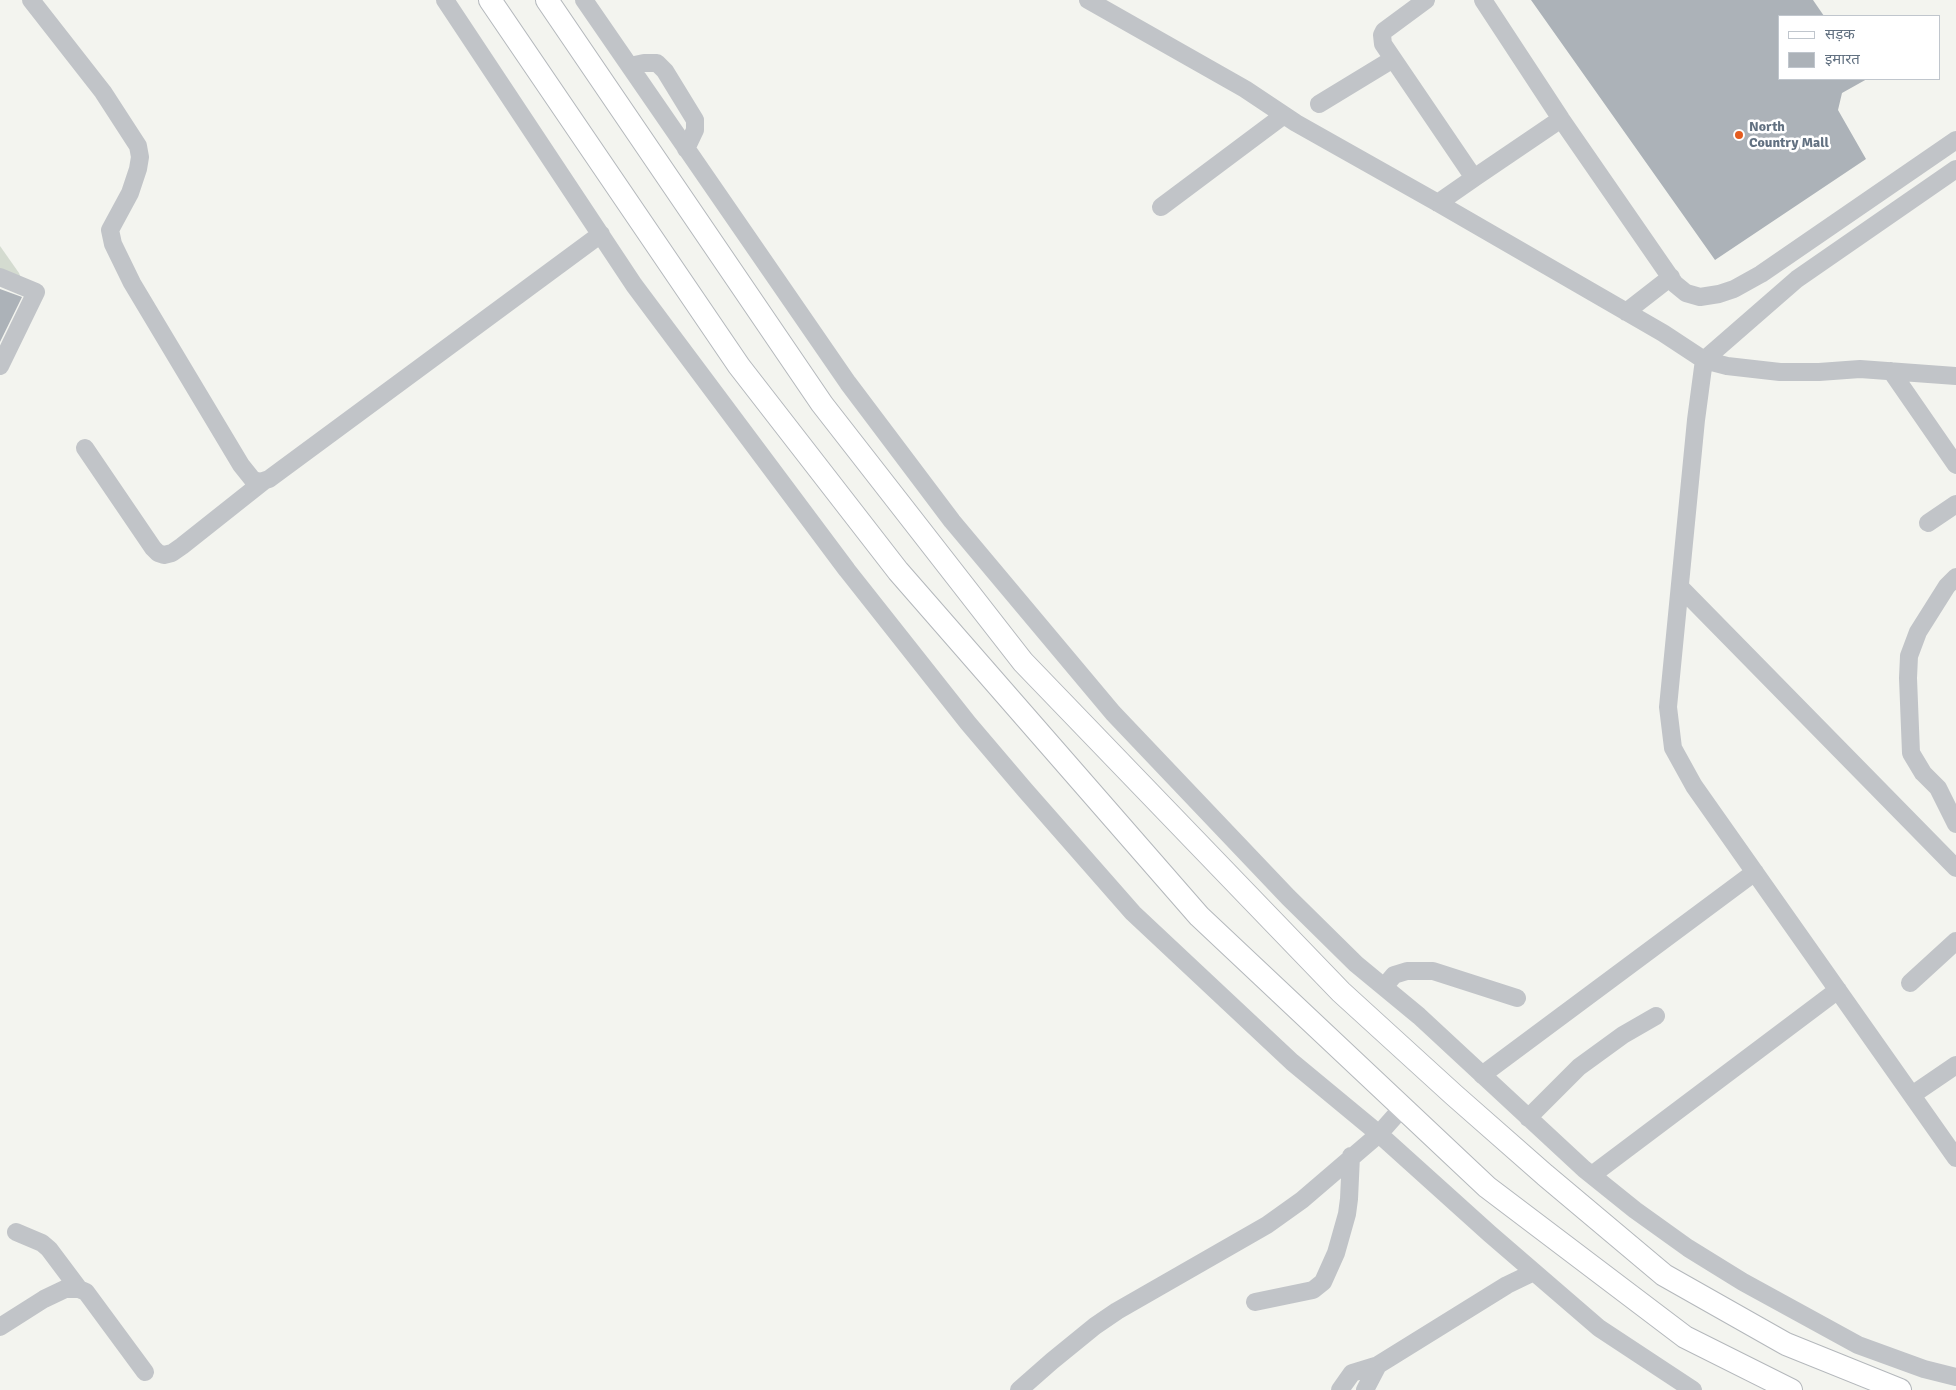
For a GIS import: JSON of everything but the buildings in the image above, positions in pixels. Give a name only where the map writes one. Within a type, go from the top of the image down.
[{"type":"main road","points":[[490,0],[740,366],[898,571],[1199,916],[1487,1187],[1685,1337],[1791,1390]]},
{"type":"main road","points":[[546,0],[822,404],[1023,662],[1341,992],[1454,1096],[1664,1274],[1786,1344],[1900,1390]]},
{"type":"street","points":[[445,0],[640,293],[847,570],[962,716],[1133,913],[1292,1062],[1379,1134],[1599,1328],[1693,1390]]},
{"type":"street","points":[[584,0],[848,383],[952,521],[1113,713],[1167,772],[1288,896],[1356,964],[1419,1016],[1592,1175],[1688,1248],[1802,1315],[1858,1345],[1924,1369],[1956,1377]]},
{"type":"street","points":[[1088,0],[1245,89],[1284,116],[1626,312],[1704,360],[1727,366],[1780,372],[1860,369],[1956,376]]},
{"type":"street","points":[[1426,0],[1384,31],[1382,35],[1383,44],[1474,178]]},
{"type":"street","points":[[1482,0],[1561,119],[1671,278],[1681,291],[1700,297],[1719,294],[1761,274],[1956,140]]},
{"type":"street","points":[[32,1],[104,92],[138,146],[140,158],[130,193],[110,230],[110,237],[120,260],[246,472],[253,480],[264,481]]},
{"type":"street","points":[[1319,104],[1393,59]]},
{"type":"street","points":[[630,66],[644,62],[657,63],[665,71],[695,120],[695,130],[686,149]]},
{"type":"street","points":[[1161,208],[1284,116]]},
{"type":"street","points":[[1438,203],[1561,119]]},
{"type":"street","points":[[1956,170],[1797,279],[1704,360],[1696,420],[1668,707],[1673,748],[1694,786],[1956,1158]]},
{"type":"street","points":[[85,448],[158,553],[164,555],[172,553],[264,481],[602,234]]},
{"type":"street","points":[[0,277],[36,292],[0,366]]},
{"type":"street","points":[[1626,312],[1671,278]]},
{"type":"street","points":[[1891,371],[1956,465]]},
{"type":"street","points":[[1928,523],[1956,504]]},
{"type":"street","points":[[1956,577],[1918,632],[1909,656],[1908,678],[1911,753],[1923,773],[1951,798],[1956,824]]},
{"type":"street","points":[[1680,587],[1956,868]]},
{"type":"street","points":[[1482,1074],[1755,872]]},
{"type":"street","points":[[1910,984],[1956,941]]},
{"type":"street","points":[[1384,987],[1394,975],[1407,971],[1433,971],[1517,998]]},
{"type":"street","points":[[1592,1175],[1838,990]]},
{"type":"street","points":[[1528,1118],[1579,1067],[1623,1035],[1656,1016]]},
{"type":"street","points":[[1912,1095],[1956,1064]]},
{"type":"street","points":[[1019,1390],[1095,1326],[1117,1311],[1267,1226],[1302,1200],[1351,1156],[1379,1134],[1402,1108]]},
{"type":"street","points":[[1255,1302],[1313,1290],[1326,1278],[1336,1253],[1347,1214],[1351,1156]]},
{"type":"street","points":[[16,1232],[49,1248],[79,1289]]},
{"type":"street","points":[[1340,1390],[1352,1373],[1378,1365],[1507,1285],[1534,1272]]},
{"type":"street","points":[[0,1327],[65,1288],[79,1289],[86,1292],[144,1372]]},
{"type":"street","points":[[1365,1390],[1378,1365]]},
{"type":"shaded area","points":[[0,246],[19,273],[21,278],[0,269]]},
{"type":"place","name":"North Country Mall","points":[[1739,135]]}]
